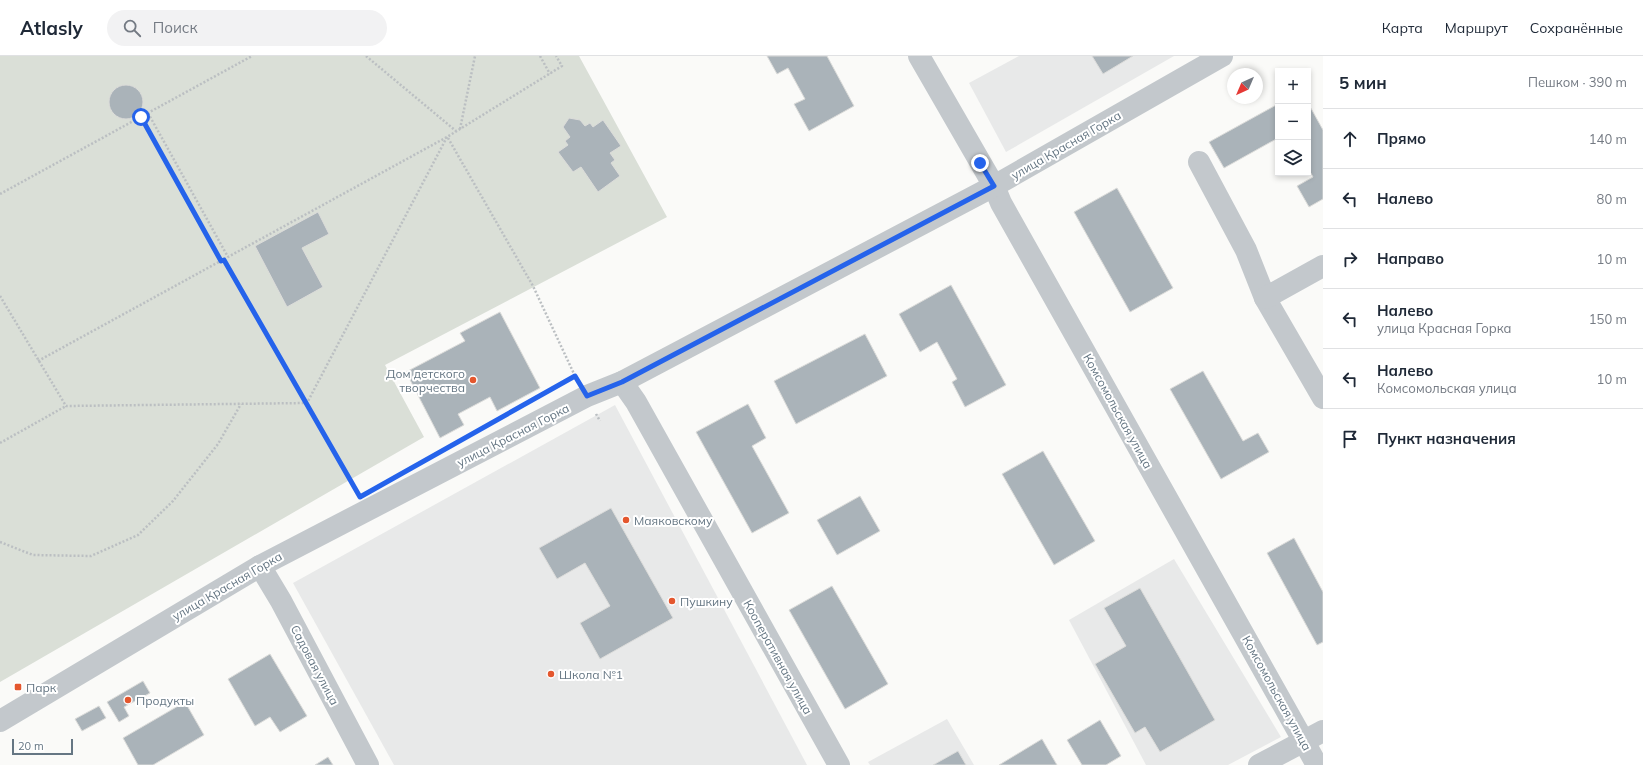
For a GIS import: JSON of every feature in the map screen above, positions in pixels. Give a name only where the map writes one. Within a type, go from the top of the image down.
[{"type":"street","name":"Комсомольская улица","points":[[919,56],[994,186],[1001,203],[1317,765]]},
{"type":"street","name":"улица Красная Горка","points":[[1,719],[260,566],[587,396],[622,382],[994,186],[1222,56]]},
{"type":"street","points":[[1199,162],[1246,250],[1265,298],[1323,398]]},
{"type":"street","points":[[1265,298],[1323,266]]},
{"type":"street","name":"Кооперативная улица","points":[[622,382],[639,408],[839,765]]},
{"type":"street","name":"Садовая улица","points":[[260,566],[281,601],[368,765]]},
{"type":"street","points":[[1259,765],[1323,731]]},
{"type":"path","points":[[0,194],[252,56]]},
{"type":"path","points":[[366,56],[458,130]]},
{"type":"path","points":[[458,130],[475,56]]},
{"type":"path","points":[[540,56],[550,74]]},
{"type":"path","points":[[38,361],[448,137],[562,66],[556,56]]},
{"type":"path","points":[[148,113],[228,257]]},
{"type":"path","points":[[141,117],[221,261]]},
{"type":"path","points":[[448,137],[533,286],[575,376],[600,421]]},
{"type":"path","points":[[307,402],[448,137]]},
{"type":"path","points":[[224,260],[307,402],[360,497]]},
{"type":"path","points":[[0,296],[66,406]]},
{"type":"path","points":[[0,443],[66,406],[307,402]]},
{"type":"path","points":[[0,542],[33,555],[91,556],[138,535],[173,501],[218,444],[241,404]]},
{"type":"shaded area","points":[[0,56],[579,56],[667,217],[385,365],[424,437],[0,682]]},
{"type":"shaded area","points":[[1019,56],[1174,56],[1006,152],[969,83]]},
{"type":"shaded area","name":"Школа №1","points":[[615,405],[807,765],[394,765],[293,583]]},
{"type":"shaded area","points":[[1174,559],[1281,737],[1228,765],[1146,765],[1069,620]]},
{"type":"shaded area","points":[[947,719],[974,765],[870,765],[868,762]]},
{"type":"building","points":[[767,56],[827,56],[854,106],[809,131],[794,104],[805,99],[788,68],[777,74]]},
{"type":"building","points":[[1092,56],[1133,56],[1103,74]]},
{"type":"building","points":[[126,85],[138,90],[143,102],[138,114],[126,119],[114,114],[109,102],[114,90]]},
{"type":"building","points":[[1275,106],[1275,140],[1224,168],[1209,142]]},
{"type":"building","points":[[1311,108],[1323,130],[1323,199],[1309,207],[1297,186],[1313,177],[1311,173]]},
{"type":"building","points":[[569,118],[580,120],[585,126],[590,123],[593,127],[603,120],[621,146],[610,153],[615,160],[611,163],[620,176],[598,192],[581,167],[573,172],[558,152],[568,145],[565,141],[570,137],[563,127]]},
{"type":"building","points":[[1117,188],[1173,288],[1130,312],[1074,212]]},
{"type":"building","points":[[318,212],[329,234],[302,248],[323,287],[287,307],[255,246]]},
{"type":"building","points":[[951,285],[1006,385],[965,407],[952,382],[957,379],[937,342],[920,352],[899,314]]},
{"type":"building","name":"Дом детского творчества","points":[[500,312],[540,388],[497,411],[490,397],[458,414],[464,425],[440,438],[406,372],[465,341],[460,333]]},
{"type":"building","points":[[865,334],[887,376],[796,424],[774,381]]},
{"type":"building","points":[[1203,371],[1243,441],[1258,433],[1269,452],[1221,479],[1170,389]]},
{"type":"building","points":[[748,404],[766,438],[752,446],[789,513],[752,533],[696,432]]},
{"type":"building","points":[[1043,451],[1095,541],[1054,565],[1002,474]]},
{"type":"building","points":[[860,496],[880,531],[837,555],[817,520]]},
{"type":"building","points":[[611,508],[673,618],[600,659],[580,623],[610,606],[585,563],[557,579],[539,548]]},
{"type":"building","points":[[1294,538],[1323,592],[1323,642],[1317,645],[1267,553]]},
{"type":"building","points":[[832,586],[888,684],[845,709],[789,610]]},
{"type":"building","points":[[1140,588],[1215,720],[1160,752],[1145,727],[1135,733],[1095,664],[1126,646],[1104,608]]},
{"type":"building","points":[[270,654],[307,716],[280,732],[270,717],[255,726],[228,679]]},
{"type":"building","points":[[143,681],[150,693],[124,707],[129,716],[119,722],[107,702]]},
{"type":"building","points":[[185,702],[204,735],[153,765],[138,765],[123,738]]},
{"type":"building","points":[[99,706],[106,718],[82,731],[75,719]]},
{"type":"building","points":[[1100,720],[1121,756],[1106,765],[1082,765],[1067,740]]},
{"type":"building","points":[[1042,739],[1057,765],[999,765]]},
{"type":"building","points":[[958,751],[966,765],[933,765]]},
{"type":"building","points":[[328,757],[333,765],[315,765]]},
{"type":"place","name":"Дом детского творчества","points":[[473,380]]},
{"type":"place","name":"Маяковскому","points":[[626,520]]},
{"type":"place","name":"Пушкину","points":[[672,601]]},
{"type":"place","name":"Школа №1","points":[[551,674]]},
{"type":"place","name":"Парк","points":[[18,687]]},
{"type":"place","name":"Продукты","points":[[128,700]]},
{"type":"route","points":[[141,117],[221,261],[224,260],[307,402],[360,497],[575,376],[587,396],[622,382],[955,205],[994,186],[980,163]]}]
